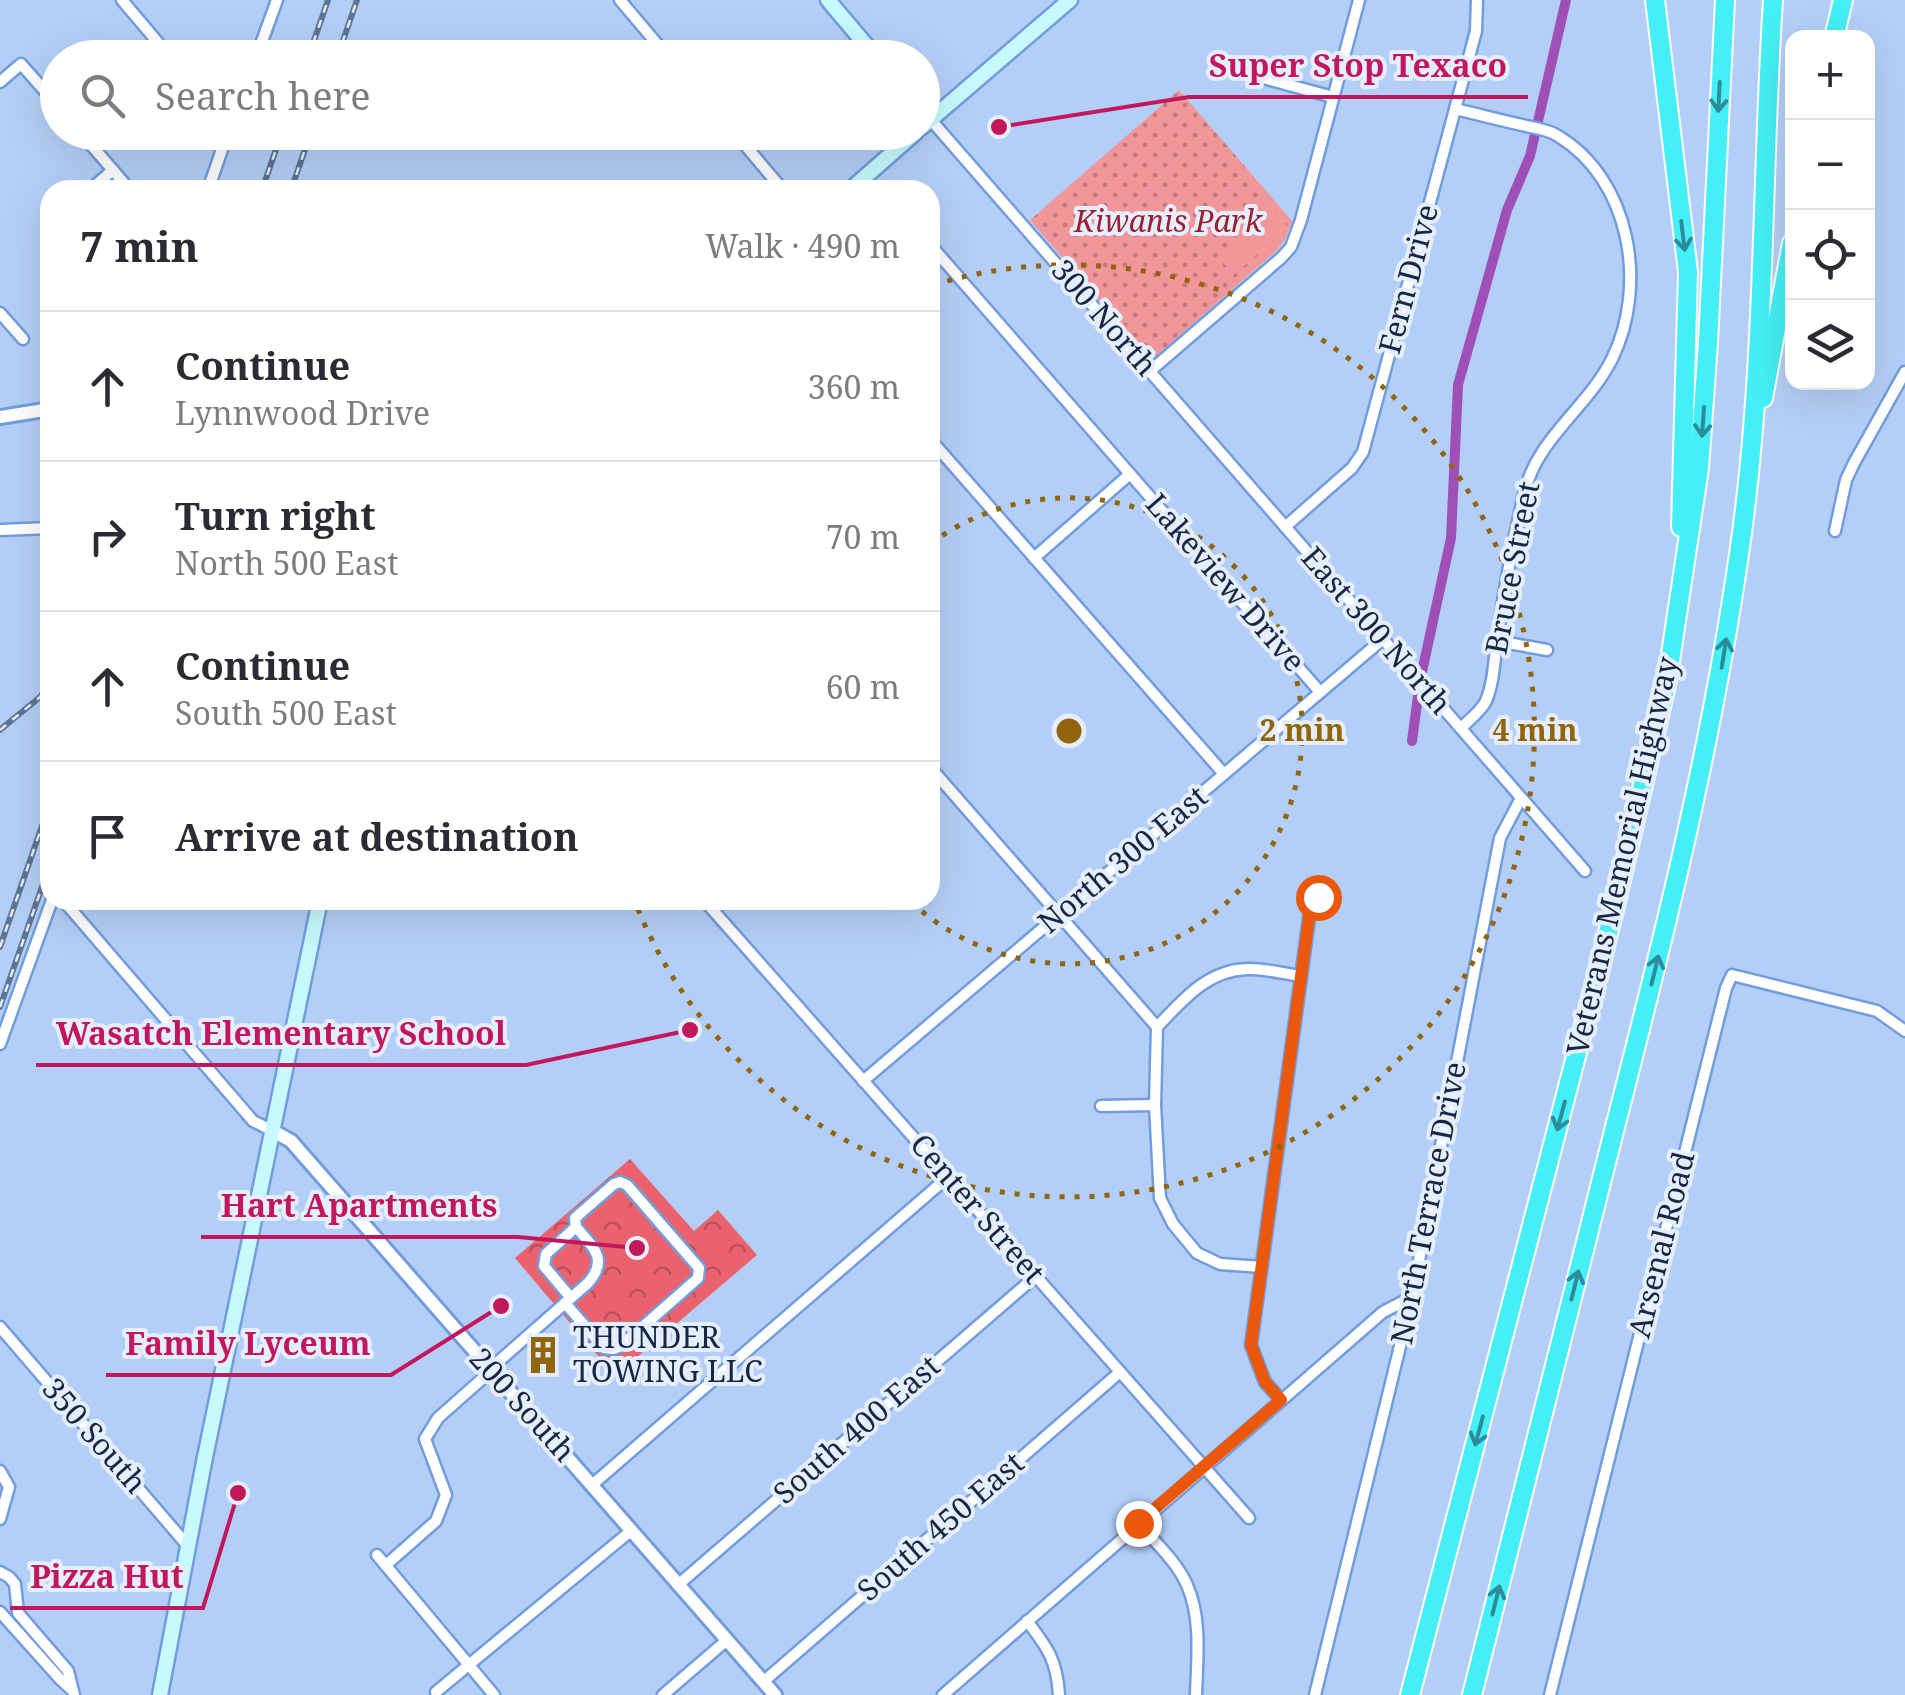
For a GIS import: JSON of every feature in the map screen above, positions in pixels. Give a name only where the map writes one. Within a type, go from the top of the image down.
[{"type":"highway","points":[[1655,0],[1688,272],[1679,606]]},
{"type":"highway","name":"Veterans Memorial Highway","points":[[1410,1695],[1615,906],[1666,681],[1700,468],[1726,0]]},
{"type":"highway","name":"Veterans Memorial Highway","points":[[1472,1695],[1659,956],[1718,686],[1748,482],[1773,0]]},
{"type":"highway","points":[[1836,30],[1843,0]]},
{"type":"highway","points":[[1748,482],[1785,281]]},
{"type":"main road","points":[[828,0],[862,40]]},
{"type":"main road","points":[[940,107],[1070,0]]},
{"type":"main road","points":[[861,180],[896,150]]},
{"type":"main road","points":[[160,1695],[187,1545],[318,910]]},
{"type":"street","points":[[122,0],[156,40]]},
{"type":"street","points":[[263,40],[277,0]]},
{"type":"street","points":[[620,0],[654,40]]},
{"type":"street","points":[[1150,372],[1291,246],[1360,0]]},
{"type":"street","name":"Fern Drive","points":[[1285,527],[1352,468],[1363,452],[1476,31],[1478,0]]},
{"type":"street","points":[[0,82],[20,64],[40,86]]},
{"type":"street","points":[[1256,76],[1333,97]]},
{"type":"street","name":"Bruce Street","points":[[1455,109],[1556,134],[1579,152],[1600,176],[1615,205],[1631,263],[1626,322],[1612,359],[1583,404],[1534,464],[1525,489],[1492,684],[1485,704],[1461,728]]},
{"type":"street","name":"300 North","points":[[940,136],[1285,527]]},
{"type":"street","points":[[96,150],[122,180]]},
{"type":"street","points":[[211,180],[222,150]]},
{"type":"street","points":[[749,150],[775,180]]},
{"type":"street","points":[[102,180],[113,170]]},
{"type":"street","name":"Lakeview Drive","points":[[940,256],[1320,692]]},
{"type":"street","points":[[0,312],[23,339]]},
{"type":"street","points":[[1836,532],[1846,480],[1905,372]]},
{"type":"street","points":[[0,417],[40,411]]},
{"type":"street","points":[[940,450],[1224,774]]},
{"type":"street","name":"Lakeview Drive","points":[[1034,558],[1130,474]]},
{"type":"street","name":"East 300 North","points":[[1285,527],[1585,872]]},
{"type":"street","points":[[0,530],[40,528]]},
{"type":"street","name":"North 300 East","points":[[863,1080],[1383,639]]},
{"type":"street","points":[[1497,641],[1547,650]]},
{"type":"street","points":[[940,778],[1157,1027]]},
{"type":"street","name":"North Terrace Drive","points":[[1315,1695],[1412,1297],[1500,838],[1521,798]]},
{"type":"street","points":[[1281,1400],[1265,1382],[1251,1345],[1310,910],[1318,897]]},
{"type":"street","points":[[0,1044],[48,910]]},
{"type":"street","name":"200 South","points":[[72,910],[253,1120],[291,1141],[775,1695]]},
{"type":"street","name":"Center Street","points":[[713,910],[1249,1518]]},
{"type":"street","points":[[1262,1267],[1220,1264],[1196,1253],[1173,1224],[1160,1198],[1155,1105],[1157,1027],[1187,995],[1219,973],[1248,968],[1301,976]]},
{"type":"street","name":"Arsenal Road","points":[[1550,1695],[1732,975],[1877,1011],[1905,1031]]},
{"type":"street","points":[[1101,1106],[1155,1105]]},
{"type":"street","points":[[592,1484],[948,1177]]},
{"type":"street","points":[[386,1565],[436,1520],[446,1495],[425,1440],[438,1418],[490,1370],[568,1301],[594,1277],[599,1261],[596,1251],[576,1227],[574,1218],[614,1184],[627,1185],[700,1273],[621,1346],[604,1348],[568,1301],[544,1266],[546,1254],[576,1227]]},
{"type":"street","name":"South 400 East","points":[[678,1584],[1036,1276]]},
{"type":"street","points":[[943,1695],[1383,1312],[1412,1297]]},
{"type":"street","name":"350 South","points":[[0,1327],[187,1545]]},
{"type":"street","name":"South 450 East","points":[[763,1682],[1120,1372]]},
{"type":"street","points":[[0,1471],[10,1487],[0,1519]]},
{"type":"street","points":[[1138,1523],[1174,1565],[1194,1605],[1196,1695]]},
{"type":"street","points":[[436,1692],[632,1530]]},
{"type":"street","points":[[377,1554],[494,1695]]},
{"type":"street","points":[[0,1572],[14,1584],[18,1612],[68,1671],[73,1692]]},
{"type":"street","points":[[0,1612],[73,1692]]},
{"type":"street","points":[[1027,1621],[1058,1671],[1060,1695]]},
{"type":"street","points":[[663,1695],[727,1640]]},
{"type":"green space","name":"Kiwanis Park","points":[[1179,90],[1292,221],[1276,251],[1156,356],[1146,355],[1030,220]]},
{"type":"green space","points":[[1265,201],[1288,227],[1234,275],[1218,257],[1256,223],[1250,214]]},
{"type":"green space","points":[[630,1159],[694,1231],[718,1210],[757,1255],[615,1376],[515,1258]]},
{"type":"waterway","points":[[1412,741],[1420,681],[1451,538],[1458,385],[1507,210],[1530,156],[1566,0]]},
{"type":"railway","points":[[314,40],[328,0]]},
{"type":"railway","points":[[343,40],[357,0]]},
{"type":"railway","points":[[265,180],[276,150]]},
{"type":"railway","points":[[294,180],[305,150]]},
{"type":"railway","points":[[0,730],[40,697]]},
{"type":"railway","points":[[0,947],[40,832]]},
{"type":"railway","points":[[0,1007],[40,893]]},
{"type":"place","name":"Super Stop Texaco","points":[[999,127]]},
{"type":"place","name":"Wasatch Elementary School","points":[[690,1030]]},
{"type":"place","name":"Hart Apartments","points":[[637,1248]]},
{"type":"place","name":"Family Lyceum","points":[[501,1306]]},
{"type":"place","name":"THUNDER TOWING LLC","points":[[543,1355]]},
{"type":"place","name":"Pizza Hut","points":[[238,1493]]},
{"type":"route","points":[[1138,1523],[1281,1400],[1265,1382],[1251,1345],[1310,910],[1318,897]]}]
